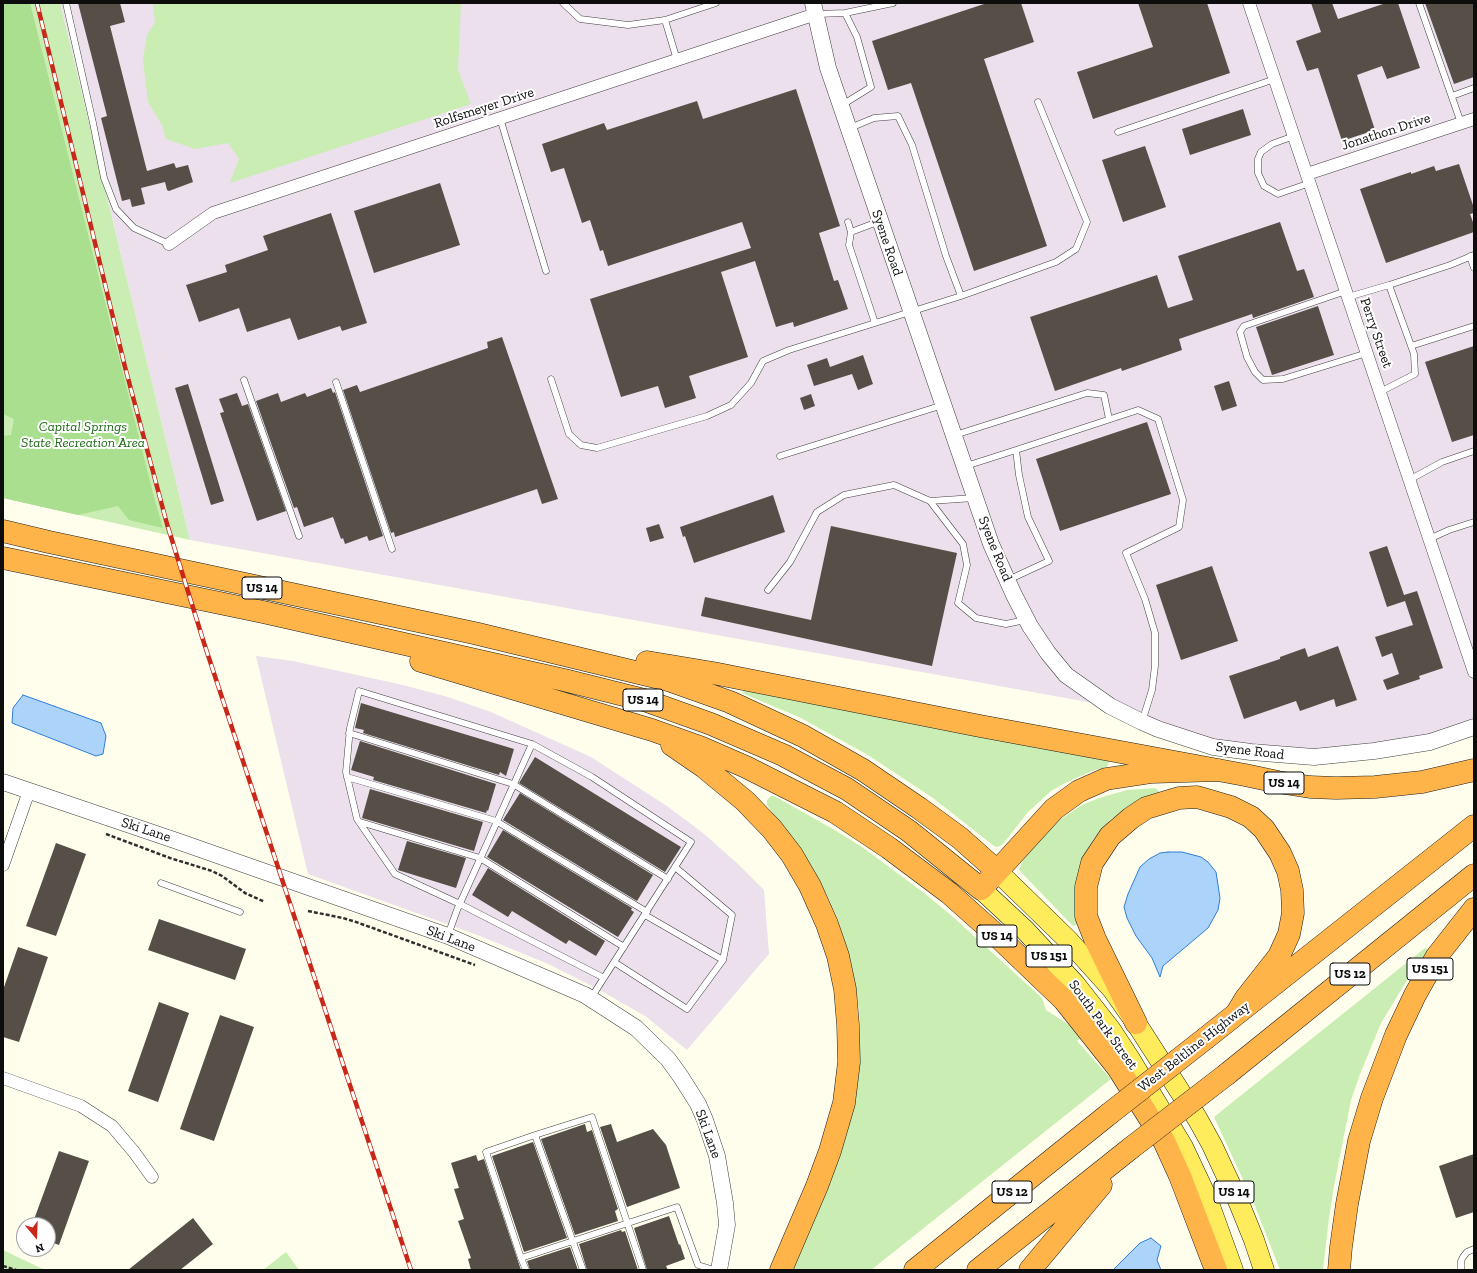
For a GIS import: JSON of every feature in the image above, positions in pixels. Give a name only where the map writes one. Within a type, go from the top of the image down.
[{"type":"highway","name":"US 14","points":[[3,531],[474,633],[668,680],[737,705],[803,736],[863,770],[960,838],[997,871]]},
{"type":"highway","name":"US 14","points":[[3,558],[263,612],[564,680],[644,700],[711,724],[782,755],[847,789],[909,831],[981,889]]},
{"type":"highway","name":"US 14","points":[[263,612],[482,680],[652,730],[700,747],[779,782],[835,812],[889,848],[949,894],[994,933],[1064,1000],[1118,1068],[1164,1141],[1180,1176],[1216,1270]]},
{"type":"highway","points":[[474,633],[713,673],[980,726],[1219,770]]},
{"type":"highway","points":[[652,730],[704,767],[745,801],[772,829],[792,855],[810,886],[827,924],[838,956],[845,988],[848,1025],[849,1062],[844,1103],[824,1170],[781,1270]]},
{"type":"highway","name":"US 14","points":[[1219,770],[1285,783],[1336,788],[1376,787],[1422,782],[1474,770]]},
{"type":"highway","points":[[981,889],[1054,809],[1079,791],[1106,779],[1152,772],[1219,770]]},
{"type":"highway","points":[[1136,1022],[1092,933],[1086,916],[1086,887],[1092,862],[1110,836],[1131,818],[1146,808],[1179,798],[1197,797],[1231,806],[1251,818],[1264,829],[1280,853],[1288,871],[1292,890],[1293,913],[1287,940],[1279,956],[1246,998],[1237,1013]]},
{"type":"highway","name":"West Beltline Highway","points":[[915,1270],[1109,1114],[1474,826]]},
{"type":"highway","name":"US 12","points":[[978,1270],[1131,1148],[1227,1074],[1474,875]]},
{"type":"highway","name":"US 151","points":[[1339,1270],[1346,1204],[1359,1141],[1372,1098],[1405,1016],[1424,979],[1441,951],[1474,909]]},
{"type":"highway","points":[[1351,1270],[1358,1213],[1378,1112],[1381,1074]]},
{"type":"highway","points":[[1030,1270],[1131,1148]]},
{"type":"main road","name":"South Park Street","points":[[997,871],[1068,940],[1112,989],[1136,1022],[1197,1118],[1212,1145],[1239,1203],[1264,1270]]},
{"type":"main road","name":"South Park Street","points":[[981,889],[1025,930],[1075,984],[1111,1030],[1183,1147],[1207,1198],[1233,1270]]},
{"type":"street","name":"Perry Street","points":[[1249,3],[1474,672]]},
{"type":"street","name":"Rolfsmeyer Drive","points":[[169,244],[213,213],[677,60],[814,8]]},
{"type":"street","name":"Syene Road","points":[[814,8],[828,68],[991,544],[1027,620],[1048,653],[1066,675],[1110,706],[1158,729],[1213,747],[1251,752],[1314,757],[1374,751],[1430,742],[1474,728]]},
{"type":"street","name":"Jonathon Drive","points":[[1309,178],[1474,119]]},
{"type":"street","name":"Ski Lane","points":[[3,782],[177,840],[448,936],[585,995],[636,1028],[668,1059],[681,1076],[698,1104],[705,1120],[717,1156],[725,1203],[727,1225],[719,1270]]},
{"type":"street","points":[[3,865],[29,791]]},
{"type":"street","points":[[3,1078],[81,1106],[112,1126],[134,1152],[152,1177]]},
{"type":"lane","points":[[66,3],[104,178],[116,209],[134,228],[169,244]]},
{"type":"lane","points":[[563,3],[580,19],[628,25],[665,20],[716,3]]},
{"type":"lane","points":[[814,8],[845,13],[893,3]]},
{"type":"lane","points":[[1419,3],[1461,123]]},
{"type":"lane","points":[[841,106],[871,87],[857,37],[845,13]]},
{"type":"lane","points":[[665,20],[677,60]]},
{"type":"lane","points":[[1118,132],[1275,79]]},
{"type":"lane","points":[[1452,96],[1474,88]]},
{"type":"lane","points":[[551,378],[569,434],[581,445],[597,448],[707,416],[731,405],[752,383],[763,362],[788,350],[961,296],[1056,262],[1076,249],[1087,222],[1038,102]]},
{"type":"lane","points":[[849,129],[874,118],[898,116],[912,145],[946,256],[961,296]]},
{"type":"lane","points":[[500,118],[546,271]]},
{"type":"lane","points":[[1294,136],[1272,144],[1261,152],[1258,159],[1258,173],[1264,186],[1278,194],[1309,178]]},
{"type":"lane","points":[[851,232],[880,221]]},
{"type":"lane","points":[[848,222],[851,232],[849,245],[875,323]]},
{"type":"lane","points":[[1367,352],[1283,379],[1263,380],[1255,372],[1247,357],[1240,332],[1244,326],[1347,294],[1389,285],[1450,265],[1472,256],[1474,268]]},
{"type":"lane","points":[[1380,392],[1415,374],[1414,354],[1389,285]]},
{"type":"lane","points":[[1411,346],[1474,326]]},
{"type":"lane","points":[[244,380],[299,536]]},
{"type":"lane","points":[[336,382],[392,549]]},
{"type":"lane","points":[[954,436],[1087,393],[1104,395],[1109,419]]},
{"type":"lane","points":[[780,456],[943,405]]},
{"type":"lane","points":[[964,466],[1138,410],[1158,419],[1183,500],[1179,527],[1126,553],[1145,599],[1155,633],[1155,666],[1152,690],[1142,722]]},
{"type":"lane","points":[[1007,580],[1049,562],[1028,517],[1019,475],[1016,450]]},
{"type":"lane","points":[[1409,480],[1442,462],[1474,451]]},
{"type":"lane","points":[[768,590],[790,562],[817,512],[844,495],[894,485],[930,501],[975,498]]},
{"type":"lane","points":[[930,501],[963,544],[967,565],[958,604],[976,618],[1006,624],[1027,620]]},
{"type":"lane","points":[[1429,539],[1449,530],[1474,522]]},
{"type":"lane","points":[[591,998],[604,978],[614,962],[668,879],[691,842],[592,777],[532,744],[359,691],[349,733],[346,772],[357,819],[395,874],[460,904],[604,978]]},
{"type":"lane","points":[[349,733],[513,784],[668,879]]},
{"type":"lane","points":[[448,936],[480,858],[532,744]]},
{"type":"lane","points":[[347,777],[496,822],[723,960]]},
{"type":"lane","points":[[360,822],[480,858],[624,947]]},
{"type":"lane","points":[[614,962],[687,1009],[723,960],[732,915],[675,867]]},
{"type":"lane","points":[[161,883],[240,912]]},
{"type":"lane","points":[[526,1270],[486,1152],[592,1117],[643,1270]]},
{"type":"lane","points":[[535,1135],[583,1270]]},
{"type":"lane","points":[[521,1258],[677,1207],[698,1265],[714,1270]]},
{"type":"lane","points":[[1461,1270],[1461,1261],[1463,1257],[1467,1252],[1474,1249]]},
{"type":"path","points":[[102,833],[170,858],[212,871],[222,876],[245,893],[264,902]]},
{"type":"path","points":[[308,911],[356,922],[476,966]]},
{"type":"path","points":[[3,1266],[16,1270]]},
{"type":"shaded area","points":[[60,3],[1474,3],[1474,727],[1374,751],[1251,752],[1110,706],[190,540]]},
{"type":"shaded area","points":[[256,656],[293,661],[403,685],[448,697],[491,712],[591,757],[667,806],[703,833],[738,864],[764,890],[769,954],[687,1050],[645,1016],[598,989],[548,964],[480,936],[308,874]]},
{"type":"green space","name":"Capital Springs State Recreation Area","points":[[3,3],[60,3],[190,540],[3,498]]},
{"type":"green space","name":"Capital Springs State Recreation Area","points":[[3,3],[30,3],[163,528],[129,520],[118,506],[78,515],[3,498],[3,436],[11,435],[14,419],[3,414]]},
{"type":"green space","points":[[153,3],[461,3],[458,70],[471,104],[230,183],[239,159],[228,143],[195,149],[166,139],[162,125],[148,102],[143,61],[147,34],[155,23]]},
{"type":"green space","points":[[745,690],[1110,759],[1107,767],[1092,771],[1051,791],[1028,812],[1002,845],[997,847],[933,798],[868,755],[799,717],[742,693]]},
{"type":"green space","points":[[1155,788],[1161,793],[1135,803],[1111,819],[1093,840],[1081,866],[1078,924],[1073,926],[1019,870],[1022,862],[1029,851],[1052,825],[1082,805],[1099,798],[1127,790]]},
{"type":"green space","points":[[771,796],[774,796],[833,829],[862,847],[924,893],[953,917],[1042,998],[1046,1010],[1077,1030],[1082,1037],[1077,1041],[1111,1079],[871,1270],[791,1270],[819,1210],[832,1176],[859,1059],[859,1010],[851,962],[837,917],[827,895],[804,855],[767,805],[767,800]]},
{"type":"green space","points":[[1425,948],[1428,951],[1410,975],[1381,1023],[1351,1100],[1334,1186],[1323,1270],[1280,1270],[1253,1201],[1214,1117]]},
{"type":"green space","points":[[3,1250],[45,1270],[3,1270]]},
{"type":"green space","points":[[286,1252],[299,1270],[263,1270]]},
{"type":"water","points":[[23,695],[101,723],[106,736],[103,754],[96,756],[12,723],[13,708]]},
{"type":"water","points":[[1182,852],[1201,857],[1208,862],[1216,872],[1220,898],[1218,910],[1208,928],[1163,966],[1160,977],[1152,958],[1136,936],[1127,918],[1124,907],[1140,867],[1149,859],[1160,853]]},
{"type":"water","points":[[1151,1238],[1161,1246],[1157,1260],[1161,1270],[1113,1270],[1140,1243]]},
{"type":"building","points":[[78,3],[120,3],[125,22],[110,26],[147,171],[174,163],[176,168],[188,165],[193,182],[169,191],[167,190],[165,182],[141,188],[145,204],[132,207],[130,199],[122,201],[101,118],[107,116]]},
{"type":"building","points":[[987,3],[1021,3],[1034,42],[984,59],[1047,246],[974,271],[911,83],[888,90],[872,41]]},
{"type":"building","points":[[1138,3],[1207,3],[1230,73],[1093,119],[1077,72],[1153,47]]},
{"type":"building","points":[[1311,3],[1332,3],[1338,19],[1386,3],[1398,3],[1420,68],[1387,79],[1382,66],[1357,75],[1375,130],[1342,141],[1318,68],[1307,71],[1296,41],[1321,32]]},
{"type":"building","points":[[1425,3],[1474,3],[1474,77],[1454,84]]},
{"type":"building","points":[[796,89],[840,226],[819,233],[834,281],[838,280],[848,309],[794,327],[793,322],[776,327],[755,261],[721,272],[748,357],[689,376],[696,398],[665,408],[658,386],[621,397],[590,299],[751,248],[742,222],[608,266],[603,250],[600,251],[590,220],[582,223],[564,168],[551,172],[542,144],[604,123],[607,130],[697,101],[703,119]]},
{"type":"building","points":[[1243,109],[1251,135],[1190,155],[1182,129]]},
{"type":"building","points":[[1145,146],[1166,207],[1123,222],[1102,160]]},
{"type":"building","points":[[1459,164],[1474,208],[1474,213],[1470,214],[1474,225],[1474,232],[1386,263],[1360,189],[1434,166],[1436,171]]},
{"type":"building","points":[[440,183],[460,245],[374,273],[354,211]]},
{"type":"building","points":[[331,213],[367,323],[342,331],[340,326],[298,340],[290,318],[247,332],[239,308],[199,322],[186,285],[227,272],[225,265],[268,250],[263,236]]},
{"type":"building","points":[[1280,222],[1297,271],[1304,269],[1314,297],[1253,318],[1252,314],[1179,339],[1182,350],[1122,371],[1121,368],[1055,391],[1030,317],[1157,275],[1168,308],[1193,300],[1178,256]]},
{"type":"building","points":[[1318,306],[1334,355],[1272,375],[1256,327]]},
{"type":"building","points":[[502,337],[558,499],[542,504],[537,489],[395,537],[394,532],[391,533],[343,390],[357,385],[360,392],[488,348],[487,342]]},
{"type":"building","points":[[1474,346],[1474,435],[1452,442],[1425,362]]},
{"type":"building","points":[[863,355],[873,384],[858,390],[852,374],[814,386],[807,365],[827,358],[830,367]]},
{"type":"building","points":[[1229,381],[1237,406],[1222,411],[1214,386]]},
{"type":"building","points":[[188,384],[224,501],[211,505],[175,388]]},
{"type":"building","points":[[331,388],[333,393],[335,392],[383,536],[369,541],[367,536],[345,544],[343,538],[341,539],[333,517],[304,527],[297,507],[294,508],[256,401],[278,393],[281,402],[305,393],[307,397]]},
{"type":"building","points":[[237,393],[242,406],[248,404],[286,511],[257,521],[220,413],[224,412],[219,399]]},
{"type":"building","points":[[811,394],[815,406],[804,410],[800,398]]},
{"type":"building","points":[[1147,422],[1171,494],[1060,531],[1036,459]]},
{"type":"building","points":[[773,495],[785,532],[694,563],[685,536],[683,537],[680,527]]},
{"type":"building","points":[[659,524],[664,538],[650,542],[646,528]]},
{"type":"building","points":[[831,526],[957,553],[932,666],[701,616],[705,597],[811,620]]},
{"type":"building","points":[[1387,546],[1404,595],[1417,591],[1443,668],[1419,676],[1420,679],[1387,690],[1383,680],[1399,674],[1392,653],[1382,657],[1375,637],[1413,625],[1405,601],[1387,607],[1369,552]]},
{"type":"building","points":[[1212,566],[1238,641],[1181,660],[1156,585]]},
{"type":"building","points":[[1338,646],[1357,700],[1336,707],[1334,699],[1300,711],[1296,701],[1244,719],[1229,676],[1280,659],[1280,657],[1305,648],[1308,657]]},
{"type":"building","points":[[361,703],[514,749],[506,776],[500,772],[499,775],[363,733],[364,730],[355,728]]},
{"type":"building","points":[[360,741],[496,784],[488,811],[487,810],[486,813],[373,780],[374,777],[351,770]]},
{"type":"building","points":[[535,757],[681,847],[665,872],[519,783]]},
{"type":"building","points":[[370,789],[483,822],[474,851],[362,818]]},
{"type":"building","points":[[520,793],[653,875],[637,901],[503,820]]},
{"type":"building","points":[[503,830],[632,908],[631,910],[634,912],[618,937],[487,857]]},
{"type":"building","points":[[407,841],[466,858],[456,888],[398,870]]},
{"type":"building","points":[[56,843],[86,854],[56,936],[26,926]]},
{"type":"building","points":[[488,868],[605,941],[596,956],[569,940],[566,944],[512,911],[508,917],[472,895]]},
{"type":"building","points":[[159,919],[246,949],[235,980],[148,950]]},
{"type":"building","points":[[18,947],[48,957],[19,1042],[3,1037],[3,990]]},
{"type":"building","points":[[159,1002],[189,1013],[158,1102],[128,1091]]},
{"type":"building","points":[[220,1015],[254,1027],[214,1141],[180,1129]]},
{"type":"building","points":[[585,1124],[587,1132],[592,1130],[618,1209],[615,1211],[618,1221],[575,1235],[541,1139]]},
{"type":"building","points":[[611,1124],[617,1142],[653,1129],[666,1145],[680,1188],[627,1207],[600,1127]]},
{"type":"building","points":[[533,1142],[567,1238],[524,1252],[492,1156]]},
{"type":"building","points":[[59,1151],[89,1161],[59,1245],[56,1244],[56,1217],[35,1217]]},
{"type":"building","points":[[1474,1154],[1474,1212],[1456,1218],[1439,1166]]},
{"type":"building","points":[[476,1155],[478,1161],[484,1159],[521,1270],[471,1270],[468,1259],[471,1258],[458,1221],[464,1219],[454,1189],[459,1188],[451,1163]]},
{"type":"building","points":[[669,1216],[685,1259],[666,1266],[668,1270],[647,1270],[634,1228]]},
{"type":"building","points":[[193,1218],[213,1244],[180,1270],[128,1270]]},
{"type":"building","points":[[621,1230],[622,1232],[625,1231],[638,1270],[587,1270],[579,1244]]},
{"type":"building","points":[[570,1247],[578,1270],[530,1270],[527,1261]]},
{"type":"railway","points":[[37,3],[125,367],[167,524],[204,643],[411,1270]]}]
